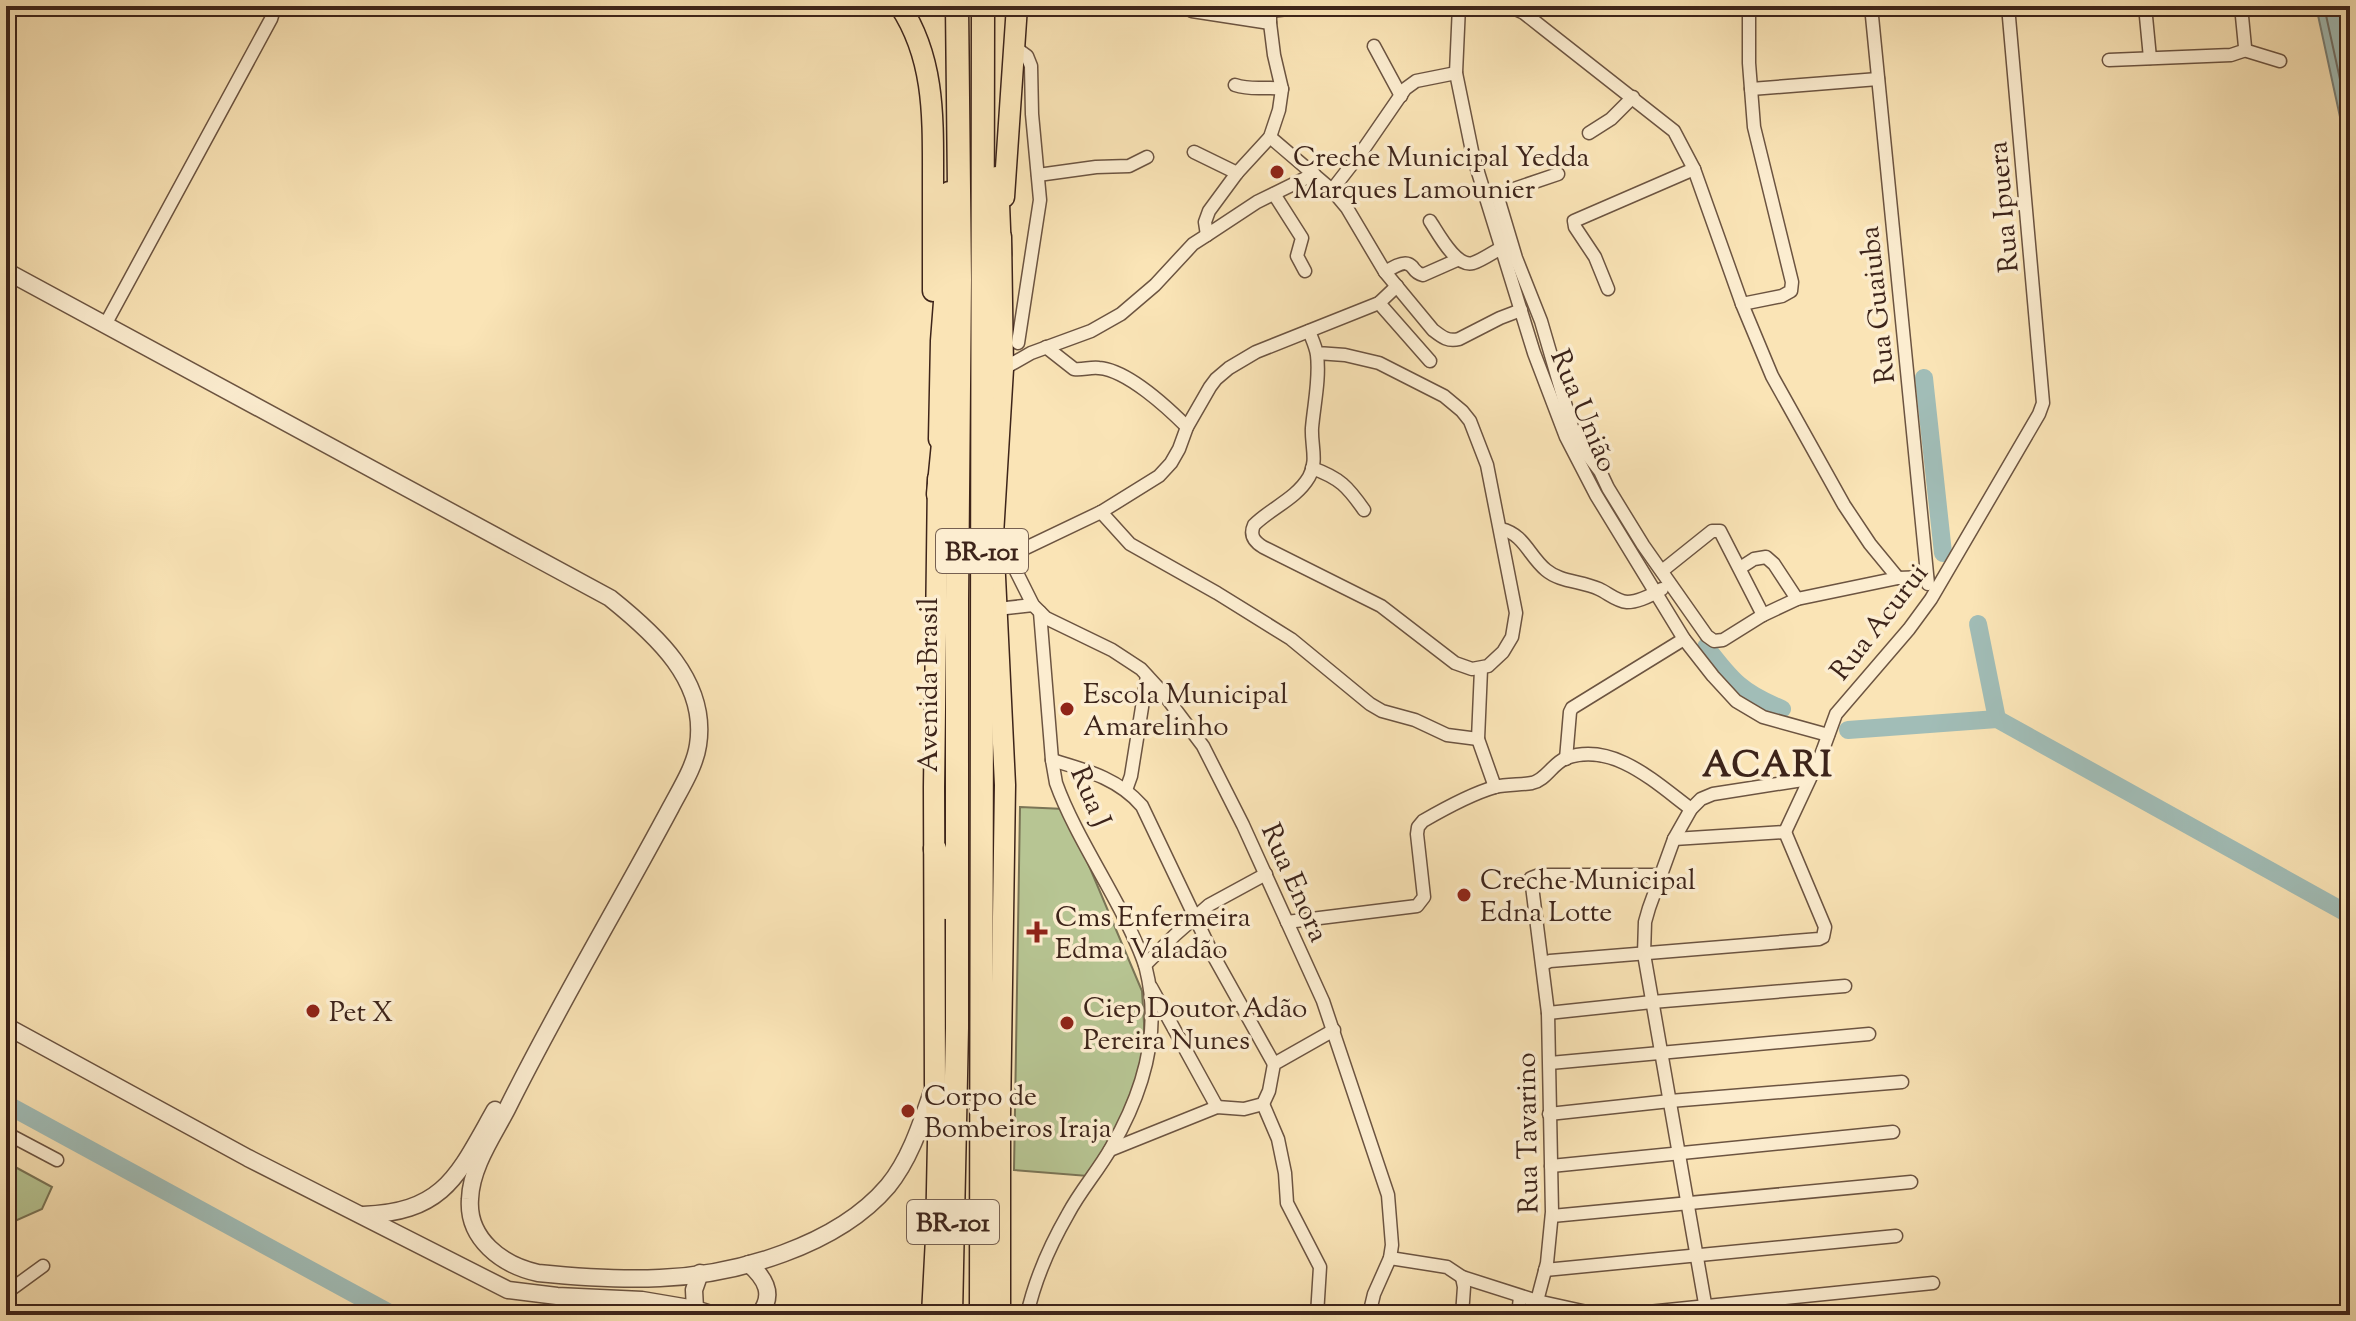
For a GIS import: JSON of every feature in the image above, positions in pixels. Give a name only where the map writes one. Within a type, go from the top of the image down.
[{"type":"highway","name":"Avenida Brasil","points":[[900,6],[925,58],[931,85],[932,393],[940,423]]},
{"type":"highway","name":"Avenida Brasil","points":[[932,1315],[938,1141],[935,1084],[937,519],[941,341],[948,250],[947,6]]},
{"type":"highway","name":"Avenida Brasil","points":[[951,1315],[957,1028],[960,279],[957,6]]},
{"type":"highway","name":"Avenida Brasil","points":[[981,1315],[983,6]]},
{"type":"highway","points":[[1005,6],[1009,111]]},
{"type":"highway","points":[[1000,254],[1017,6]]},
{"type":"highway","points":[[984,74],[996,155],[1000,254]]},
{"type":"highway","name":"BR-101","points":[[1000,254],[1010,338],[1003,369],[993,525],[1005,785],[1000,1315]]},
{"type":"highway","points":[[938,494],[953,305],[960,279]]},
{"type":"highway","points":[[935,849],[946,897],[946,1018],[955,1129]]},
{"type":"street","points":[[105,325],[264,33],[275,6]]},
{"type":"street","points":[[1192,11],[1270,13],[1315,6]]},
{"type":"street","name":"Rua União","points":[[1459,6],[1456,73],[1473,156],[1507,256],[1534,353],[1551,379],[1566,437],[1684,639],[1713,676],[1736,701],[1763,717],[1828,735]]},
{"type":"street","points":[[1509,6],[1529,10],[1674,131],[1694,169],[1763,357],[1833,487],[1870,544],[1898,578]]},
{"type":"street","points":[[1742,304],[1782,296],[1791,291],[1792,282],[1754,127],[1749,6]]},
{"type":"street","name":"Rua Guaiuba","points":[[1871,6],[1931,599]]},
{"type":"street","name":"Rua Ipuera","points":[[2008,6],[2043,403]]},
{"type":"street","points":[[2150,58],[2146,8],[2178,6]]},
{"type":"street","points":[[2241,6],[2241,51]]},
{"type":"street","points":[[1207,235],[1205,222],[1209,211],[1237,173],[1270,137],[1279,110],[1282,89],[1270,13]]},
{"type":"street","points":[[1374,46],[1401,96]]},
{"type":"street","points":[[1016,48],[1027,56],[1031,66],[1040,200],[1010,338],[1031,353]]},
{"type":"street","points":[[2109,60],[2241,51],[2280,61]]},
{"type":"street","points":[[1332,190],[1405,89],[1416,81],[1456,73]]},
{"type":"street","points":[[1751,89],[1878,79]]},
{"type":"street","points":[[1235,85],[1251,90],[1282,89]]},
{"type":"street","points":[[1589,133],[1611,119],[1633,97]]},
{"type":"street","points":[[1009,111],[1032,114]]},
{"type":"street","points":[[1270,137],[1332,190],[1347,208],[1385,272],[1443,338],[1452,341],[1521,310]]},
{"type":"street","points":[[1194,152],[1237,173]]},
{"type":"street","points":[[1038,175],[1129,166],[1147,157]]},
{"type":"street","points":[[1608,289],[1595,257],[1574,221],[1694,169]]},
{"type":"street","points":[[1003,369],[1031,353],[1091,331],[1121,314],[1155,285],[1193,244],[1274,194],[1314,174]]},
{"type":"street","points":[[1558,174],[1502,193],[1498,198],[1507,256],[1541,321],[1549,349],[1551,379],[1581,446],[1600,471],[1636,534],[1707,636],[1714,641],[1723,640],[1763,615],[1797,599],[1898,578],[1927,577]]},
{"type":"street","points":[[1274,194],[1302,238],[1297,256],[1305,271]]},
{"type":"street","points":[[1430,221],[1457,260],[1471,264],[1507,256]]},
{"type":"street","points":[[1385,272],[1406,263],[1417,274],[1423,275],[1457,260]]},
{"type":"street","points":[[6,271],[610,598],[661,642],[679,665],[700,721],[698,747],[648,851],[529,1063],[480,1161],[469,1199],[470,1214],[477,1233],[488,1248],[522,1270],[640,1279],[700,1273],[781,1255],[842,1226],[889,1184],[913,1143],[935,1084]]},
{"type":"street","points":[[1009,556],[1101,512],[1159,476],[1179,449],[1187,427],[1216,379],[1229,368],[1256,352],[1379,303],[1397,286]]},
{"type":"street","points":[[1379,303],[1430,361]]},
{"type":"street","points":[[1309,331],[1317,353],[1312,468],[1309,477],[1291,497],[1254,525],[1254,540],[1381,606],[1455,663],[1481,669],[1495,662],[1512,637],[1514,602],[1487,465],[1477,435],[1462,411],[1444,396],[1379,363],[1345,355],[1317,353]]},
{"type":"street","points":[[1046,347],[1074,369],[1098,368],[1129,381],[1157,399],[1187,427]]},
{"type":"street","points":[[1534,353],[1549,349]]},
{"type":"street","name":"Rua Acurui","points":[[1785,832],[1821,755],[1836,714],[1931,599],[2043,403]]},
{"type":"street","points":[[1312,468],[1335,476],[1350,489],[1364,510]]},
{"type":"street","points":[[1101,512],[1130,544],[1291,639],[1370,704],[1447,735],[1478,739]]},
{"type":"street","points":[[993,525],[1036,608],[997,609]]},
{"type":"street","points":[[1501,529],[1516,534],[1544,568],[1556,577],[1590,585],[1622,601],[1637,600],[1656,593],[1670,583]]},
{"type":"street","points":[[1662,571],[1716,530],[1723,534],[1763,615]]},
{"type":"street","points":[[1740,568],[1754,559],[1766,557],[1797,599]]},
{"type":"street","name":"Rua Enora","points":[[1036,608],[1046,618],[1132,662],[1163,693],[1203,746],[1266,874],[1334,1030],[1388,1195],[1393,1233],[1390,1258]]},
{"type":"street","name":"Rua J","points":[[1027,1315],[1047,1254],[1076,1201],[1110,1150],[1133,1105],[1144,1076],[1152,1026],[1145,965],[1128,925],[1061,795],[1052,760],[1036,608]]},
{"type":"street","points":[[1566,759],[1572,708],[1684,639]]},
{"type":"street","points":[[1481,669],[1478,739],[1495,787]]},
{"type":"street","points":[[1126,790],[1147,676]]},
{"type":"street","points":[[1287,922],[1412,907],[1422,902],[1424,889],[1418,827],[1432,816],[1495,787],[1541,779],[1558,762],[1566,759],[1588,754],[1608,756],[1647,777],[1691,809]]},
{"type":"street","points":[[1052,760],[1090,772],[1126,790],[1147,815],[1213,955],[1274,1064],[1263,1104],[1278,1139],[1287,1203],[1320,1267],[1317,1315]]},
{"type":"street","points":[[1706,1310],[1644,954],[1645,922],[1674,839],[1691,809],[1701,799],[1713,794],[1809,779]]},
{"type":"street","points":[[1543,964],[1814,941],[1823,937],[1825,927],[1785,832],[1674,839]]},
{"type":"street","points":[[1145,965],[1209,905],[1266,874]]},
{"type":"street","name":"Rua Tavarino","points":[[1537,1301],[1545,1270],[1552,1216],[1550,1063],[1543,964],[1530,882],[1533,876],[1660,875]]},
{"type":"street","name":"Rua J","points":[[1149,984],[1217,1107]]},
{"type":"street","points":[[1548,1013],[1845,986]]},
{"type":"street","points":[[6,1026],[248,1158],[508,1290],[642,1300],[714,1315]]},
{"type":"street","points":[[1274,1064],[1334,1030]]},
{"type":"street","points":[[1550,1063],[1869,1034]]},
{"type":"street","points":[[361,1215],[414,1206],[441,1192],[452,1181],[518,1072],[529,1063]]},
{"type":"street","points":[[1549,1114],[1902,1082]]},
{"type":"street","points":[[1110,1150],[1217,1107],[1244,1109],[1263,1104]]},
{"type":"street","points":[[1551,1166],[1893,1132]]},
{"type":"street","points":[[6,1133],[57,1160]]},
{"type":"street","points":[[1552,1216],[1911,1182]]},
{"type":"street","points":[[1545,1270],[1896,1236]]},
{"type":"street","points":[[1369,1315],[1377,1284],[1390,1258],[1447,1267],[1462,1277],[1520,1297],[1587,1312],[1619,1315],[1706,1310],[1933,1283]]},
{"type":"street","points":[[749,1264],[767,1284],[769,1292],[759,1315]]},
{"type":"street","points":[[6,1293],[43,1266]]},
{"type":"street","points":[[695,1309],[694,1290],[700,1273]]},
{"type":"street","points":[[1462,1277],[1462,1315]]},
{"type":"street","points":[[1518,1315],[1520,1297]]},
{"type":"green space","points":[[1020,807],[1065,809],[1142,991],[1144,1041],[1138,1080],[1110,1140],[1088,1176],[1014,1170]]},
{"type":"green space","points":[[6,1162],[52,1187],[42,1209],[6,1225]]},
{"type":"water","points":[[2316,6],[2343,6],[2350,41],[2350,163]]},
{"type":"waterway","points":[[1924,378],[1943,553]]},
{"type":"waterway","points":[[1978,624],[1997,719]]},
{"type":"waterway","points":[[1706,647],[1738,684],[1782,709]]},
{"type":"waterway","points":[[1848,730],[1997,719],[2350,915]]},
{"type":"waterway","points":[[6,1104],[393,1315]]},
{"type":"place","name":"Creche Municipal Yedda Marques Lamounier","points":[[1277,172]]},
{"type":"place","name":"Escola Municipal Amarelinho","points":[[1067,709]]},
{"type":"place","name":"Creche Municipal Edna Lotte","points":[[1464,895]]},
{"type":"place","name":"Cms Enfermeira Edma Valadão","points":[[1037,932]]},
{"type":"place","name":"Pet X","points":[[313,1011]]},
{"type":"place","name":"Ciep Doutor Adão Pereira Nunes","points":[[1067,1023]]},
{"type":"place","name":"Corpo de Bombeiros Iraja","points":[[908,1111]]},
{"type":"district","name":"ACARI","points":[[1768,763]]}]
